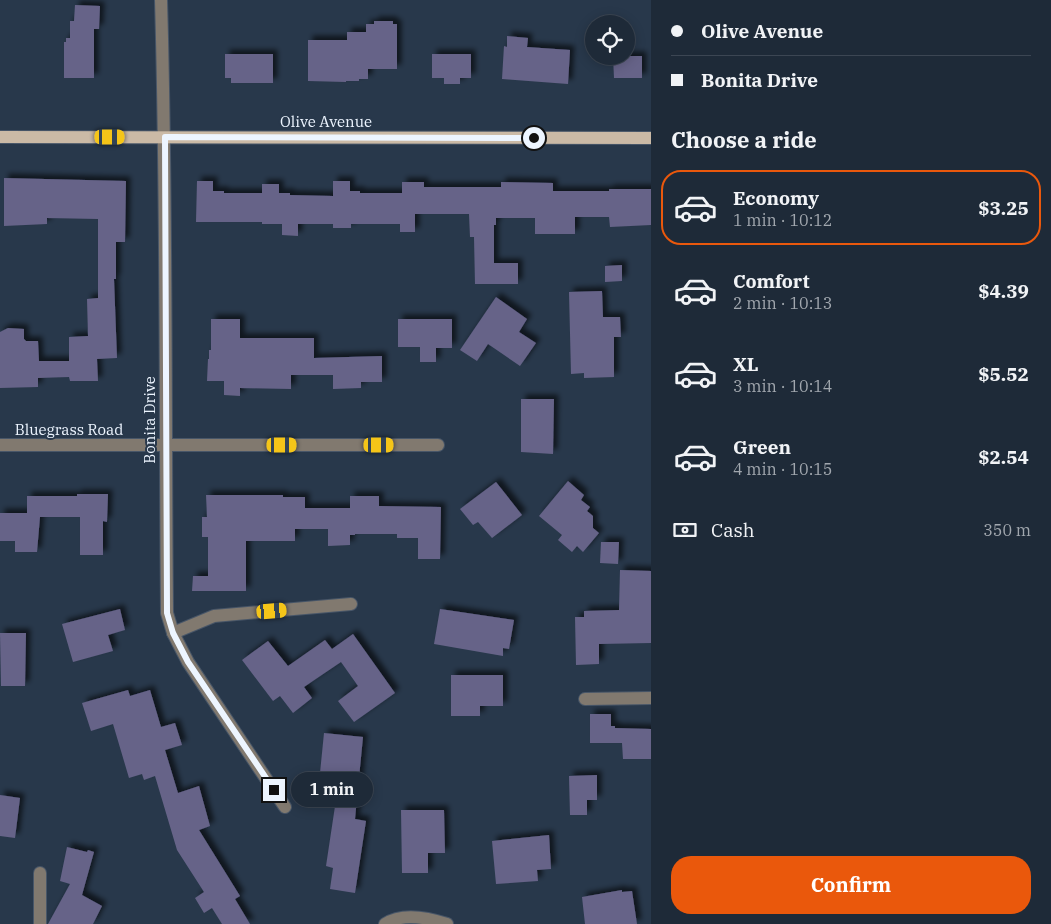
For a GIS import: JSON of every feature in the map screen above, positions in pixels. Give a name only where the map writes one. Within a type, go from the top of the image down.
[{"type":"main road","name":"Olive Avenue","points":[[0,136],[651,138]]},
{"type":"street","name":"Bonita Drive","points":[[161,0],[165,137],[167,613],[173,633],[188,662],[285,806]]},
{"type":"street","name":"Bluegrass Road","points":[[0,445],[438,445]]},
{"type":"street","points":[[173,633],[214,616],[351,604]]},
{"type":"street","points":[[585,700],[651,698]]},
{"type":"street","points":[[40,873],[40,924]]},
{"type":"street","points":[[385,924],[393,918],[427,917],[448,924]]},
{"type":"building","points":[[75,5],[100,6],[99,29],[94,29],[94,78],[64,78],[64,42],[66,42],[66,38],[70,38],[70,21],[74,21]]},
{"type":"building","points":[[374,21],[393,21],[393,24],[397,24],[397,69],[368,69],[368,79],[359,79],[359,81],[308,81],[308,40],[347,40],[347,32],[366,32],[366,24],[374,24]]},
{"type":"building","points":[[507,36],[528,38],[527,47],[570,50],[568,84],[502,79],[504,46],[507,47]]},
{"type":"building","points":[[225,54],[273,54],[273,83],[231,83],[231,78],[225,78]]},
{"type":"building","points":[[432,54],[471,54],[471,78],[460,78],[460,84],[444,84],[444,78],[432,78]]},
{"type":"building","points":[[635,56],[642,56],[642,78],[614,78],[613,65],[635,65]]},
{"type":"building","points":[[4,178],[126,181],[125,242],[116,242],[116,279],[114,279],[117,358],[97,359],[98,381],[70,381],[69,377],[38,378],[38,387],[0,388],[0,332],[8,328],[24,329],[24,339],[26,341],[38,341],[39,361],[69,361],[69,337],[88,336],[87,299],[98,298],[98,219],[47,218],[47,224],[4,226]]},
{"type":"building","points":[[197,181],[213,181],[213,191],[224,191],[224,193],[262,193],[262,184],[279,184],[279,193],[333,196],[333,181],[350,181],[350,191],[360,191],[360,193],[402,193],[402,182],[424,182],[424,187],[501,187],[501,182],[553,183],[553,191],[651,189],[651,225],[610,227],[609,217],[575,217],[575,234],[535,234],[535,218],[496,218],[496,225],[494,225],[494,263],[518,263],[518,284],[475,284],[474,237],[470,237],[469,214],[415,214],[415,232],[400,232],[400,224],[351,224],[351,228],[333,228],[333,224],[298,224],[298,236],[282,235],[282,224],[262,224],[262,222],[196,222]]},
{"type":"building","points":[[622,265],[622,281],[605,282],[605,266]]},
{"type":"building","points":[[602,291],[603,317],[620,317],[621,337],[614,337],[614,377],[584,378],[584,373],[571,374],[569,292]]},
{"type":"building","points":[[496,297],[527,319],[519,332],[536,343],[520,366],[488,344],[477,361],[460,350]]},
{"type":"building","points":[[211,319],[240,319],[240,338],[314,338],[314,358],[382,356],[382,382],[361,382],[361,388],[333,389],[333,375],[291,375],[291,389],[240,388],[240,396],[224,395],[224,381],[207,381],[209,350],[211,350]]},
{"type":"building","points":[[398,319],[452,319],[452,348],[436,348],[436,362],[420,362],[420,347],[398,347]]},
{"type":"building","points":[[521,399],[554,399],[553,454],[521,452]]},
{"type":"building","points":[[568,481],[584,495],[581,500],[590,507],[587,511],[593,516],[593,528],[599,533],[583,552],[577,546],[572,552],[558,540],[562,535],[539,516]]},
{"type":"building","points":[[496,482],[522,515],[492,538],[478,522],[473,525],[460,509]]},
{"type":"building","points":[[77,494],[108,494],[107,522],[103,521],[103,555],[80,555],[80,517],[40,517],[37,552],[15,552],[15,541],[0,541],[0,513],[27,513],[27,496],[77,496]]},
{"type":"building","points":[[206,495],[283,495],[283,497],[305,497],[305,508],[350,508],[350,496],[379,496],[379,506],[441,507],[440,559],[418,559],[418,538],[397,538],[397,534],[355,534],[350,535],[350,545],[328,546],[328,529],[295,529],[295,541],[246,541],[246,591],[192,591],[193,576],[208,576],[208,537],[202,537],[202,517],[207,517]]},
{"type":"building","points":[[601,542],[619,542],[618,564],[600,563]]},
{"type":"building","points":[[620,570],[651,571],[651,643],[599,644],[599,664],[576,665],[575,617],[584,617],[584,611],[619,610]]},
{"type":"building","points":[[120,609],[125,630],[108,635],[113,651],[73,662],[62,624]]},
{"type":"building","points":[[440,609],[514,620],[509,649],[503,648],[503,656],[434,644]]},
{"type":"building","points":[[0,633],[26,633],[25,686],[1,686]]},
{"type":"building","points":[[353,634],[395,693],[354,722],[338,701],[358,686],[341,662],[304,687],[312,698],[293,713],[280,696],[273,701],[242,660],[268,641],[288,666],[325,640],[332,649]]},
{"type":"building","points":[[451,675],[503,675],[503,706],[480,706],[480,716],[451,716]]},
{"type":"building","points":[[128,690],[130,696],[150,690],[161,727],[175,723],[182,745],[165,750],[178,793],[199,786],[210,826],[199,830],[240,896],[235,899],[250,924],[222,924],[212,908],[204,913],[195,898],[204,892],[177,850],[155,776],[144,780],[142,774],[129,778],[113,724],[91,731],[82,703]]},
{"type":"building","points":[[590,714],[611,714],[611,726],[615,726],[615,728],[651,729],[651,759],[623,759],[622,743],[590,743]]},
{"type":"building","points":[[324,733],[363,737],[355,819],[366,821],[355,893],[330,889],[333,868],[326,866],[337,793],[334,793],[336,775],[320,773]]},
{"type":"building","points":[[597,775],[597,800],[587,800],[587,815],[570,815],[569,776]]},
{"type":"building","points":[[0,795],[20,798],[15,838],[0,836]]},
{"type":"building","points":[[401,810],[444,810],[445,853],[428,853],[428,873],[402,873]]},
{"type":"building","points":[[549,835],[551,869],[537,870],[538,881],[496,884],[492,841]]},
{"type":"building","points":[[67,847],[94,852],[82,895],[102,906],[93,924],[48,924],[70,884],[60,881]]},
{"type":"building","points":[[622,890],[622,892],[632,891],[637,924],[585,924],[582,897]]},
{"type":"route","points":[[274,790],[188,662],[173,633],[167,613],[165,137],[534,138]]}]
